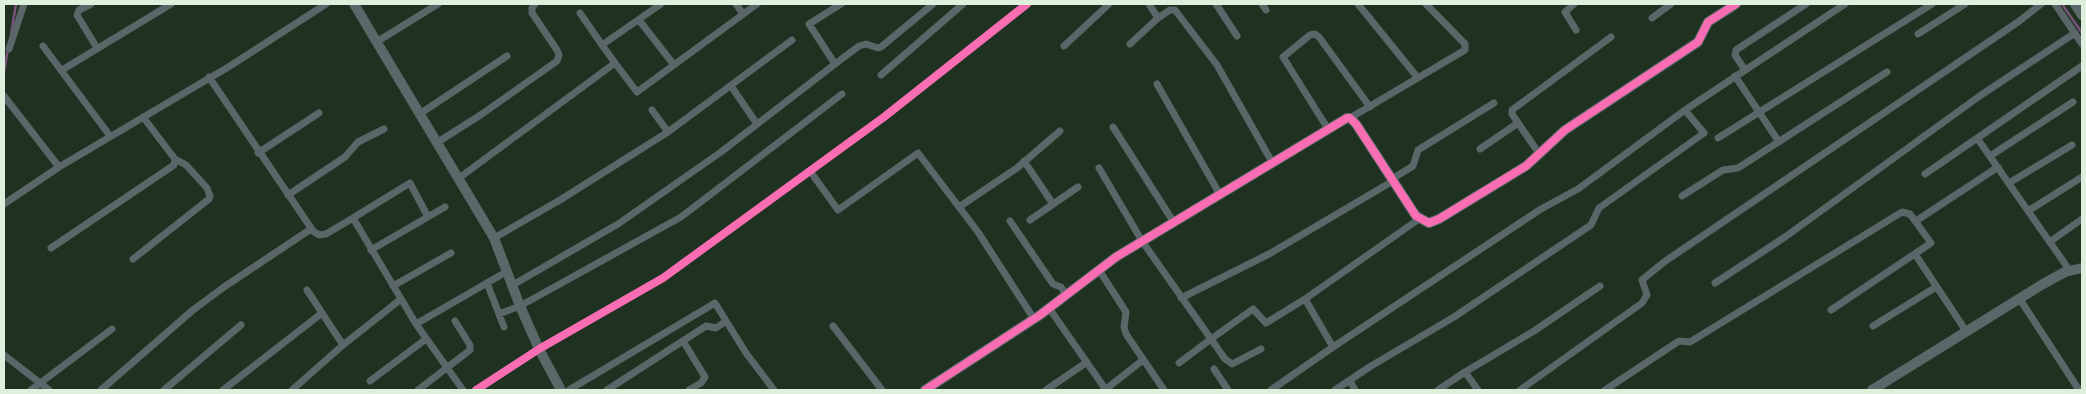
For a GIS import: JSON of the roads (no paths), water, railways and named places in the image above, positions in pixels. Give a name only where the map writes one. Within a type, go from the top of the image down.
[{"type":"street","points":[[9,49],[24,4]]},
{"type":"street","points":[[91,4],[79,10],[77,15],[97,48]]},
{"type":"street","points":[[62,70],[171,4]]},
{"type":"street","points":[[4,204],[58,167],[209,77],[326,4]]},
{"type":"street","points":[[354,4],[378,41],[494,238],[511,286],[538,349],[561,390]]},
{"type":"street","points":[[378,41],[438,4]]},
{"type":"street","points":[[438,142],[482,114],[557,61],[557,50],[532,13],[532,8],[535,4]]},
{"type":"street","points":[[602,45],[661,4]]},
{"type":"street","points":[[736,4],[743,14]]},
{"type":"street","points":[[580,13],[637,92],[757,4]]},
{"type":"street","points":[[836,64],[809,24],[841,4]]},
{"type":"street","points":[[511,286],[618,224],[757,124],[860,46],[866,44],[878,48],[882,47],[933,4]]},
{"type":"street","points":[[881,75],[963,4]]},
{"type":"street","points":[[476,390],[538,349],[663,278],[884,117],[1027,4]]},
{"type":"street","points":[[1064,46],[1109,4]]},
{"type":"street","points":[[1149,4],[1158,18]]},
{"type":"street","points":[[1216,4],[1237,36]]},
{"type":"street","points":[[1358,4],[1418,78]]},
{"type":"street","points":[[925,390],[1034,319],[1099,270],[1142,241],[1219,193],[1343,120],[1370,107],[1466,48],[1462,41],[1426,4]]},
{"type":"street","points":[[1574,4],[1565,12],[1576,30]]},
{"type":"street","points":[[1652,18],[1671,4]]},
{"type":"street","points":[[1350,118],[1393,180],[1412,212],[1419,219],[1429,223],[1439,219],[1526,166],[1565,130],[1698,42],[1708,22],[1736,4]]},
{"type":"street","points":[[1745,70],[1735,55],[1736,50],[1806,4]]},
{"type":"street","points":[[1271,390],[1541,209],[1578,190],[1685,110],[1845,4]]},
{"type":"street","points":[[1718,138],[1759,110],[1932,4]]},
{"type":"street","points":[[1918,34],[1965,4]]},
{"type":"street","points":[[1520,390],[1642,303],[1647,295],[1642,280],[1664,262],[2042,4]]},
{"type":"street","points":[[2055,4],[2082,44]]},
{"type":"street","points":[[2074,4],[2082,15]]},
{"type":"street","points":[[1130,44],[1158,18],[1170,10],[1177,12],[1217,64],[1272,162]]},
{"type":"street","points":[[639,20],[674,65]]},
{"type":"street","points":[[1715,283],[1785,237],[1981,95],[2075,33]]},
{"type":"street","points":[[1328,129],[1283,57],[1310,35],[1315,34],[1319,37],[1370,107]]},
{"type":"street","points":[[1540,155],[1512,114],[1513,109],[1611,37]]},
{"type":"street","points":[[494,238],[560,200],[668,132],[792,40]]},
{"type":"street","points":[[43,46],[110,136]]},
{"type":"street","points":[[421,113],[507,56]]},
{"type":"street","points":[[459,178],[615,63]]},
{"type":"street","points":[[1925,174],[2082,66]]},
{"type":"street","points":[[1682,196],[1723,170],[1738,168],[1887,72]]},
{"type":"street","points":[[1736,76],[1778,142]]},
{"type":"street","points":[[209,77],[258,153],[311,229],[319,235],[326,234],[410,183],[428,217]]},
{"type":"street","points":[[1157,84],[1219,193]]},
{"type":"street","points":[[731,86],[757,124]]},
{"type":"street","points":[[499,314],[520,306],[681,217],[842,94]]},
{"type":"street","points":[[4,96],[58,167]]},
{"type":"street","points":[[1990,156],[2073,102]]},
{"type":"street","points":[[1181,298],[1269,254],[1393,180],[1414,166],[1418,150],[1494,103]]},
{"type":"street","points":[[652,110],[668,132]]},
{"type":"street","points":[[1335,390],[1454,317],[1591,225],[1599,208],[1704,133],[1685,110]]},
{"type":"street","points":[[258,153],[319,113]]},
{"type":"street","points":[[133,259],[209,199],[210,192],[186,165],[175,160],[142,117]]},
{"type":"street","points":[[1480,149],[1518,123]]},
{"type":"street","points":[[1113,127],[1174,221]]},
{"type":"street","points":[[288,195],[345,157],[355,144],[384,129]]},
{"type":"street","points":[[959,206],[1024,161],[1060,131]]},
{"type":"street","points":[[1977,138],[2051,241],[2070,271]]},
{"type":"street","points":[[2009,183],[2072,145]]},
{"type":"street","points":[[810,171],[838,210],[918,153],[978,232],[1034,319]]},
{"type":"street","points":[[51,248],[172,167],[175,160]]},
{"type":"street","points":[[1024,161],[1053,204]]},
{"type":"street","points":[[1916,221],[1998,167]]},
{"type":"street","points":[[1098,168],[1142,241],[1225,359],[1232,364],[1261,349]]},
{"type":"street","points":[[2028,211],[2082,177]]},
{"type":"street","points":[[1030,220],[1078,187]]},
{"type":"street","points":[[371,250],[445,207]]},
{"type":"street","points":[[1606,390],[1679,341],[1690,342],[1902,212],[1907,212],[1932,243],[1831,310]]},
{"type":"street","points":[[353,218],[416,324],[446,369],[463,390]]},
{"type":"street","points":[[1179,363],[1253,309],[1266,323],[1419,219]]},
{"type":"street","points":[[2051,241],[2082,219]]},
{"type":"street","points":[[1010,221],[1053,284],[1061,287],[1066,295]]},
{"type":"street","points":[[101,390],[194,310],[224,287],[311,229]]},
{"type":"street","points":[[393,286],[451,253]]},
{"type":"street","points":[[1915,254],[1966,330]]},
{"type":"street","points":[[1872,390],[2019,298],[2070,271],[2082,268]]},
{"type":"street","points":[[1099,270],[1126,312],[1124,330],[1164,390]]},
{"type":"street","points":[[416,324],[506,272]]},
{"type":"street","points":[[487,283],[504,327]]},
{"type":"street","points":[[1438,390],[1534,331],[1600,286]]},
{"type":"street","points":[[1873,326],[1936,287]]},
{"type":"street","points":[[307,290],[343,345]]},
{"type":"street","points":[[1305,298],[1333,347]]},
{"type":"street","points":[[2019,298],[2079,390]]},
{"type":"street","points":[[292,390],[343,345],[401,299]]},
{"type":"street","points":[[569,390],[715,303],[774,390]]},
{"type":"street","points":[[1050,308],[1104,389],[1143,360]]},
{"type":"street","points":[[223,390],[322,313]]},
{"type":"street","points":[[418,390],[471,348],[455,321]]},
{"type":"street","points":[[607,390],[706,326],[716,328],[726,321]]},
{"type":"street","points":[[164,390],[241,325]]},
{"type":"street","points":[[832,326],[882,390]]},
{"type":"street","points":[[31,390],[112,329]]},
{"type":"street","points":[[370,381],[426,339]]},
{"type":"street","points":[[683,341],[705,377],[702,383],[689,390]]},
{"type":"street","points":[[4,356],[49,390]]},
{"type":"street","points":[[1046,390],[1087,362]]},
{"type":"street","points":[[1214,369],[1228,390]]},
{"type":"street","points":[[1465,372],[1478,390]]},
{"type":"street","points":[[1350,381],[1355,390]]},
{"type":"waterway","points":[[11,34],[16,4]]},
{"type":"waterway","points":[[2062,4],[2082,33]]},
{"type":"waterway","points":[[4,72],[8,49]]}]
